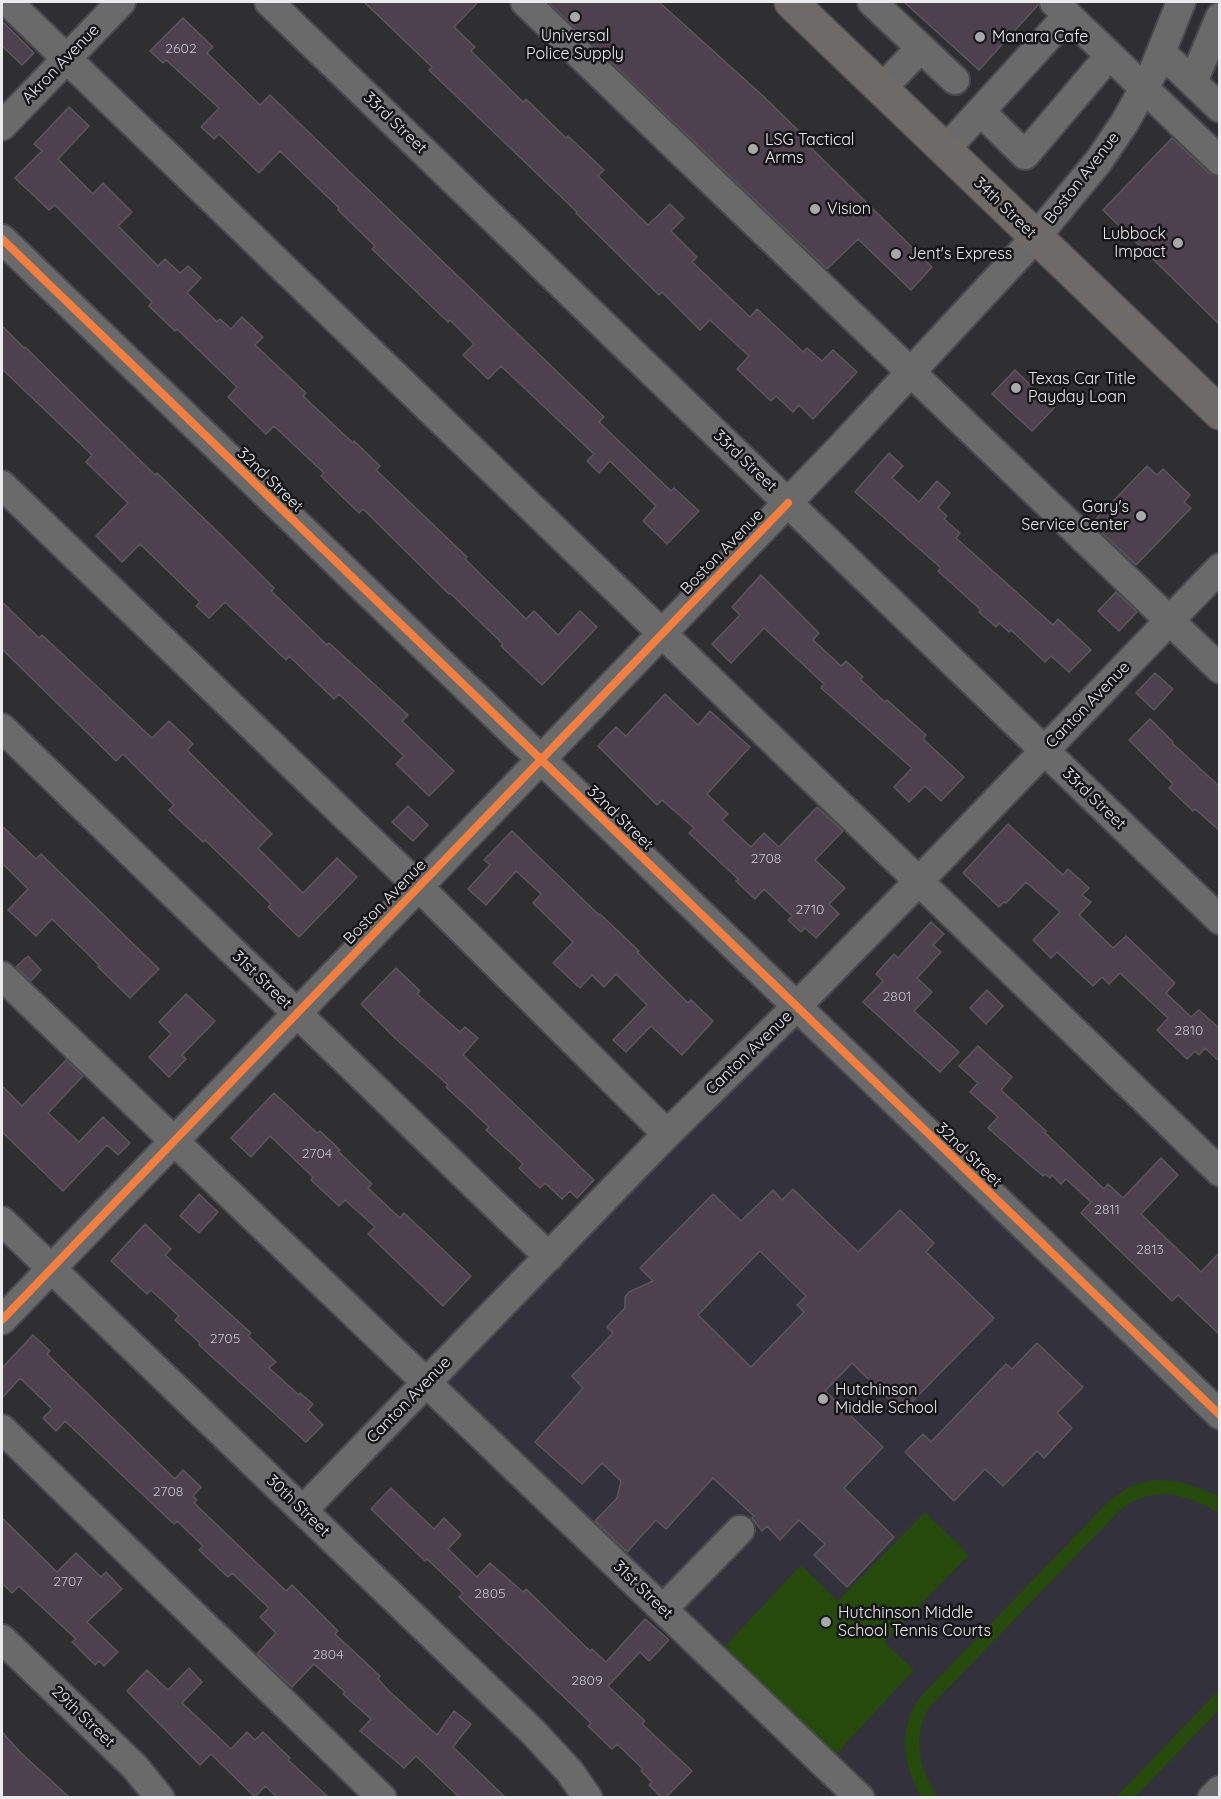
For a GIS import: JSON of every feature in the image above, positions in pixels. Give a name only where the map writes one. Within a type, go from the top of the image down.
[{"type":"main road","name":"34th Street","points":[[797,3],[945,150],[1220,413]]},
{"type":"street","points":[[8,2],[1220,1172]]},
{"type":"street","name":"Akron Avenue","points":[[2,126],[121,2]]},
{"type":"street","name":"33rd Street","points":[[270,2],[1220,920]]},
{"type":"street","points":[[525,2],[1220,669]]},
{"type":"street","points":[[872,2],[955,80]]},
{"type":"street","name":"Boston Avenue","points":[[2,1320],[788,503],[1036,237],[1098,162],[1145,89],[1181,2]]},
{"type":"street","points":[[945,150],[981,112],[1057,13],[1145,89],[1220,161]]},
{"type":"street","points":[[1193,82],[1220,17]]},
{"type":"street","points":[[882,88],[921,48]]},
{"type":"street","points":[[1161,52],[1220,108]]},
{"type":"street","points":[[981,112],[1025,155],[1098,69]]},
{"type":"street","name":"32nd Street","points":[[2,239],[1220,1415]]},
{"type":"street","points":[[2,485],[419,887],[667,1134]]},
{"type":"street","name":"Canton Avenue","points":[[303,1510],[667,1134],[918,882],[1220,568]]},
{"type":"street","name":"31st Street","points":[[2,729],[549,1257]]},
{"type":"street","name":"31st Street","points":[[2,976],[860,1797]]},
{"type":"street","name":"30th Street","points":[[2,1221],[532,1732],[570,1772],[588,1797]]},
{"type":"street","points":[[2,1429],[382,1797]]},
{"type":"street","points":[[663,1609],[740,1530]]},
{"type":"street","name":"29th Street","points":[[2,1639],[135,1767],[160,1797]]},
{"type":"street","points":[[1212,1797],[1220,1790]]},
{"type":"shaded area","name":"Hutchinson Middle School","points":[[796,1007],[1219,1415],[1219,1790],[1213,1798],[860,1797],[427,1382]]},
{"type":"green space","points":[[1153,1480],[1179,1482],[1219,1497],[1219,1514],[1195,1501],[1169,1494],[1143,1497],[1119,1511],[929,1708],[920,1731],[920,1754],[926,1776],[938,1797],[921,1797],[910,1772],[905,1747],[908,1722],[920,1697],[1110,1500],[1129,1487]]},
{"type":"green space","name":"Hutchinson Middle School Tennis Courts","points":[[925,1512],[969,1555],[884,1642],[914,1670],[826,1765],[714,1658],[801,1565],[838,1601]]},
{"type":"green space","points":[[1219,1690],[1219,1710],[1135,1797],[1116,1797]]},
{"type":"building","points":[[364,2],[478,2],[454,27],[475,47],[471,51],[523,102],[526,99],[566,138],[568,136],[604,170],[598,176],[648,225],[670,204],[684,218],[671,231],[697,257],[692,262],[750,317],[757,309],[803,352],[807,348],[822,361],[833,350],[857,372],[813,419],[799,405],[793,412],[776,396],[771,401],[737,369],[749,356],[710,320],[700,330],[662,292],[659,295],[577,212],[429,70],[432,67]]},
{"type":"building","points":[[548,2],[659,2],[763,96],[806,138],[803,140],[932,267],[911,290],[858,239],[827,269]]},
{"type":"building","name":"Manara Cafe","points":[[904,2],[1038,2],[1038,5],[979,70]]},
{"type":"building","points":[[183,18],[213,47],[207,53],[260,105],[270,95],[604,417],[599,422],[671,491],[674,488],[699,511],[667,544],[643,521],[656,506],[610,461],[599,473],[587,461],[594,454],[501,366],[488,379],[463,355],[474,344],[372,249],[375,246],[280,151],[259,173],[219,134],[214,139],[201,127],[219,108],[166,60],[163,63],[150,51]]},
{"type":"building","points":[[2,21],[34,53],[22,65],[2,46]]},
{"type":"building","points":[[69,107],[89,126],[58,159],[93,194],[103,183],[132,212],[118,226],[158,266],[165,259],[180,273],[188,266],[201,278],[187,293],[217,322],[220,319],[231,329],[242,317],[263,337],[255,345],[306,393],[303,396],[380,466],[376,470],[467,557],[465,559],[526,619],[534,611],[558,635],[580,611],[597,627],[542,685],[501,646],[503,644],[363,509],[359,513],[321,476],[324,473],[274,426],[266,434],[228,397],[237,387],[177,329],[175,331],[149,306],[152,302],[55,205],[49,210],[15,178],[42,151],[34,144]]},
{"type":"building","name":"Lubbock Impact","points":[[1172,138],[1209,173],[1220,177],[1220,325],[1103,210]]},
{"type":"building","points":[[2,326],[155,475],[157,473],[223,537],[274,588],[271,591],[327,645],[329,643],[408,715],[402,721],[454,771],[429,796],[396,764],[404,756],[339,694],[334,699],[289,656],[286,660],[225,602],[209,618],[196,606],[200,602],[140,544],[122,562],[96,536],[128,503],[86,462],[92,455],[2,369]]},
{"type":"building","name":"Texas Car Title Payday Loan","points":[[1015,370],[1054,408],[1032,431],[992,394]]},
{"type":"building","points":[[889,453],[903,466],[892,478],[919,502],[937,481],[950,493],[938,508],[947,516],[944,519],[960,533],[956,538],[1053,625],[1058,619],[1091,650],[1069,672],[1051,656],[1045,662],[1011,630],[1009,632],[999,623],[996,627],[979,612],[981,610],[938,571],[941,568],[855,492]]},
{"type":"building","name":"Gary's Service Center","points":[[1147,466],[1157,475],[1163,469],[1190,495],[1184,502],[1191,508],[1136,565],[1092,523]]},
{"type":"building","points":[[761,575],[819,633],[813,640],[841,666],[846,661],[863,677],[860,679],[926,735],[923,739],[964,777],[941,801],[925,786],[909,802],[894,787],[912,768],[821,688],[824,684],[764,628],[731,663],[712,644],[740,615],[732,607]]},
{"type":"building","points":[[1116,592],[1137,612],[1119,631],[1098,611]]},
{"type":"building","points":[[2,602],[39,638],[42,635],[152,738],[169,721],[193,744],[187,750],[272,834],[258,848],[303,893],[337,858],[357,877],[299,937],[268,907],[271,904],[205,840],[203,842],[169,810],[174,805],[123,754],[116,761],[2,649]]},
{"type":"building","points":[[1155,673],[1173,689],[1154,710],[1136,693]]},
{"type":"building","points":[[665,694],[698,725],[710,711],[750,747],[707,794],[728,814],[722,820],[751,847],[764,833],[779,847],[817,807],[843,831],[815,860],[845,888],[829,904],[839,914],[816,938],[805,928],[801,932],[788,920],[792,916],[764,889],[755,899],[736,881],[738,879],[689,833],[694,828],[662,800],[657,805],[598,746],[616,727],[626,736]]},
{"type":"building","points":[[1150,719],[1172,743],[1220,787],[1220,831],[1195,809],[1193,811],[1169,788],[1173,784],[1129,740]]},
{"type":"building","points":[[408,806],[428,825],[413,841],[392,822]]},
{"type":"building","points":[[1008,824],[1063,875],[1068,869],[1089,888],[1082,895],[1091,902],[1079,915],[1113,948],[1126,936],[1175,983],[1166,993],[1191,1017],[1199,1010],[1220,1029],[1220,1062],[1205,1048],[1199,1055],[1195,1051],[1187,1059],[1157,1030],[1168,1018],[1120,973],[1109,984],[1102,977],[1093,986],[1057,952],[1051,958],[1033,940],[1060,912],[1026,882],[1006,903],[1004,902],[999,907],[963,873]]},
{"type":"building","points":[[2,826],[36,859],[41,854],[159,969],[130,998],[52,919],[36,936],[8,910],[28,889],[2,863]]},
{"type":"building","points":[[512,831],[639,951],[637,952],[688,1003],[691,1000],[713,1021],[682,1055],[651,1026],[626,1052],[613,1040],[647,1005],[616,974],[604,987],[592,975],[580,988],[553,963],[573,942],[533,903],[541,894],[516,871],[486,905],[468,889],[490,865],[484,860]]},
{"type":"building","points":[[931,922],[944,934],[933,945],[941,952],[917,978],[932,992],[914,1011],[959,1052],[940,1072],[863,1002],[883,981],[876,974],[894,954],[898,958]]},
{"type":"building","points":[[28,956],[41,970],[31,981],[16,967]]},
{"type":"building","points":[[396,968],[420,991],[417,994],[460,1032],[465,1027],[478,1038],[463,1055],[594,1180],[577,1198],[570,1191],[562,1199],[545,1183],[540,1188],[519,1168],[523,1164],[486,1130],[489,1127],[446,1087],[448,1085],[361,1004]]},
{"type":"building","points":[[987,990],[1003,1006],[986,1024],[970,1008]]},
{"type":"building","points":[[186,994],[215,1021],[182,1055],[186,1059],[169,1077],[149,1057],[171,1034],[159,1022]]},
{"type":"building","points":[[978,1046],[1012,1077],[1001,1090],[1104,1189],[1108,1184],[1123,1198],[1161,1158],[1178,1175],[1141,1214],[1201,1272],[1220,1252],[1220,1335],[1178,1295],[1172,1301],[1081,1213],[1091,1202],[1066,1179],[1061,1184],[1052,1175],[1050,1178],[1045,1174],[1043,1176],[988,1128],[998,1117],[970,1092],[978,1083],[959,1066]]},
{"type":"building","points":[[66,1060],[83,1076],[48,1113],[79,1142],[103,1117],[130,1143],[118,1155],[107,1145],[63,1191],[2,1132],[2,1086],[22,1106]]},
{"type":"building","points":[[274,1093],[317,1133],[320,1131],[340,1150],[338,1151],[372,1184],[368,1188],[400,1218],[404,1213],[471,1276],[443,1306],[368,1234],[375,1227],[345,1200],[339,1206],[311,1180],[313,1177],[270,1136],[251,1157],[231,1138]]},
{"type":"building","points":[[793,1189],[858,1252],[900,1210],[934,1243],[926,1252],[994,1318],[902,1412],[852,1363],[825,1391],[883,1447],[844,1488],[894,1537],[847,1587],[814,1555],[825,1544],[799,1520],[780,1540],[767,1526],[762,1531],[752,1518],[754,1516],[713,1478],[666,1529],[656,1520],[627,1552],[595,1521],[617,1498],[621,1481],[602,1463],[582,1484],[535,1442],[583,1388],[572,1376],[613,1333],[607,1327],[625,1308],[625,1297],[629,1292],[653,1281],[640,1268],[713,1194],[741,1221],[773,1190],[782,1200]],"holes":[[[760,1251],[806,1296],[797,1305],[804,1312],[751,1367],[698,1315]]]},
{"type":"building","points":[[199,1194],[218,1212],[199,1233],[180,1216]]},
{"type":"building","points":[[145,1224],[171,1249],[165,1255],[251,1333],[248,1336],[276,1362],[269,1368],[299,1395],[300,1393],[313,1404],[308,1410],[323,1425],[306,1442],[199,1345],[200,1343],[175,1320],[179,1316],[151,1290],[147,1294],[111,1261]]},
{"type":"building","points":[[33,1335],[50,1351],[47,1354],[175,1479],[183,1470],[201,1487],[193,1496],[197,1500],[194,1503],[286,1591],[292,1585],[338,1631],[335,1634],[380,1676],[378,1679],[389,1691],[437,1735],[454,1711],[471,1724],[453,1747],[505,1797],[459,1797],[416,1756],[404,1768],[360,1731],[371,1719],[314,1664],[292,1687],[257,1654],[276,1633],[260,1617],[269,1608],[232,1573],[228,1577],[199,1550],[203,1546],[177,1521],[174,1524],[65,1421],[56,1431],[43,1418],[52,1409],[20,1378],[2,1398],[2,1368]]},
{"type":"building","points":[[1037,1343],[1083,1387],[1057,1413],[1072,1428],[1044,1458],[1037,1451],[1003,1486],[985,1469],[954,1501],[905,1452],[923,1434],[931,1442],[1006,1364],[1012,1369]]},
{"type":"building","points":[[391,1488],[434,1529],[444,1518],[461,1535],[448,1549],[477,1577],[490,1563],[523,1592],[526,1589],[590,1651],[592,1649],[606,1662],[645,1619],[669,1640],[649,1661],[640,1652],[608,1686],[645,1721],[642,1724],[692,1771],[666,1797],[661,1797],[649,1785],[652,1782],[641,1771],[643,1769],[617,1744],[612,1749],[588,1726],[591,1723],[459,1597],[463,1593],[427,1559],[425,1561],[371,1509]]},
{"type":"building","points":[[2,1518],[57,1572],[76,1553],[101,1577],[106,1572],[122,1589],[87,1622],[118,1652],[104,1666],[99,1661],[95,1665],[72,1642],[76,1639],[19,1586],[12,1593],[2,1583]]},
{"type":"building","points":[[189,1668],[202,1682],[182,1703],[231,1749],[247,1732],[255,1740],[263,1732],[290,1758],[288,1760],[328,1797],[277,1797],[265,1786],[255,1797],[211,1754],[200,1765],[127,1691],[147,1670],[168,1690]]},
{"type":"building","points":[[2,1732],[21,1753],[69,1797],[2,1797]]},
{"type":"cycle path","points":[[2,239],[1220,1415]]},
{"type":"cycle path","points":[[2,1320],[788,503]]},
{"type":"place","name":"Universal Police Supply","points":[[575,17]]},
{"type":"place","name":"Manara Cafe","points":[[980,37]]},
{"type":"place","name":"LSG Tactical Arms","points":[[753,149]]},
{"type":"place","name":"Vision","points":[[815,209]]},
{"type":"place","name":"Lubbock Impact","points":[[1178,243]]},
{"type":"place","name":"Jent's Express","points":[[896,254]]},
{"type":"place","name":"Texas Car Title Payday Loan","points":[[1016,388]]},
{"type":"place","name":"Gary's Service Center","points":[[1141,516]]},
{"type":"place","name":"Hutchinson Middle School","points":[[823,1399]]},
{"type":"place","name":"Hutchinson Middle School Tennis Courts","points":[[826,1622]]}]
